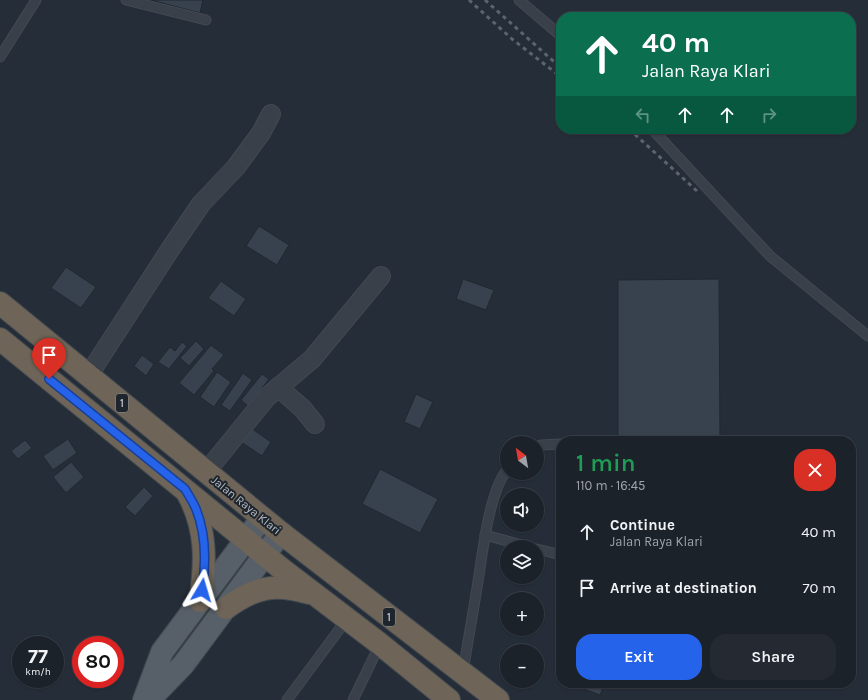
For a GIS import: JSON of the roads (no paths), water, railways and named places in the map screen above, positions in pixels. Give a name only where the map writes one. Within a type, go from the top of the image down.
[{"type":"highway","name":"Jalan Raya Klari","points":[[0,303],[262,518],[498,700]]},
{"type":"highway","name":"1","points":[[0,339],[246,540],[380,644],[449,700]]},
{"type":"highway","points":[[185,489],[196,509],[202,531],[205,554],[204,578],[200,601]]},
{"type":"highway","points":[[226,608],[242,596],[274,587],[294,588],[314,594]]},
{"type":"main road","points":[[144,700],[162,652],[262,518]]},
{"type":"main road","points":[[148,700],[183,665],[281,533]]},
{"type":"street","points":[[88,376],[197,210],[240,161],[261,133],[272,114]]},
{"type":"street","points":[[206,472],[267,397],[312,359],[381,276]]},
{"type":"street","points":[[278,387],[303,409],[315,424]]},
{"type":"lane","points":[[0,57],[36,0]]},
{"type":"lane","points":[[126,0],[206,20]]},
{"type":"lane","points":[[519,0],[556,32]]},
{"type":"lane","points":[[657,134],[770,256],[868,336]]},
{"type":"lane","points":[[544,445],[556,444]]},
{"type":"lane","points":[[463,673],[493,499],[501,480]]},
{"type":"lane","points":[[486,536],[502,540]]},
{"type":"lane","points":[[544,551],[556,554]]},
{"type":"lane","points":[[287,700],[346,619]]},
{"type":"lane","points":[[353,700],[380,644]]},
{"type":"railway","points":[[469,0],[512,39],[556,73]]},
{"type":"railway","points":[[485,0],[556,64]]},
{"type":"railway","points":[[634,134],[697,191]]}]
